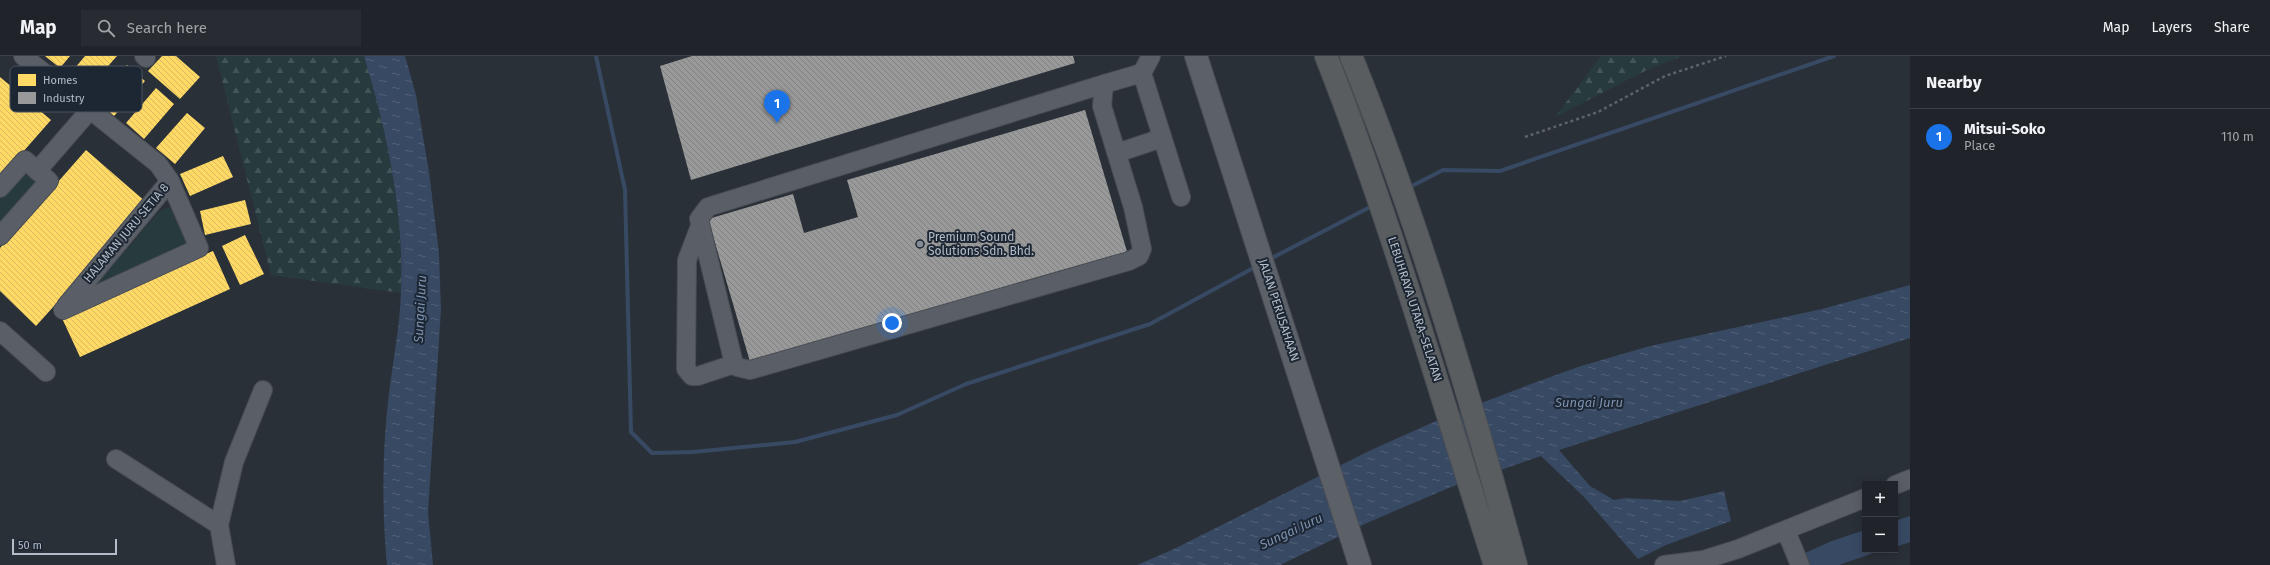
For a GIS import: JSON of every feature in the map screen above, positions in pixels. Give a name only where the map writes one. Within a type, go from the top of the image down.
[{"type":"highway","name":"LEBUHRAYA UTARA–SELATAN","points":[[1326,56],[1384,212],[1428,347],[1495,565]]},
{"type":"highway","name":"LEBUHRAYA UTARA–SELATAN","points":[[1351,56],[1406,204],[1450,340],[1516,565]]},
{"type":"main road","name":"JALAN PERUSAHAAN","points":[[1196,56],[1360,565]]},
{"type":"street","points":[[23,56],[35,66]]},
{"type":"street","points":[[1151,56],[1142,73],[1181,197]]},
{"type":"street","points":[[1104,84],[1102,106],[1133,207],[1142,249],[1139,256],[1129,261],[750,370],[737,367],[734,364],[700,226],[699,219],[708,207],[1104,84],[1142,73]]},
{"type":"street","points":[[37,171],[87,112]]},
{"type":"street","points":[[92,112],[158,164],[170,181]]},
{"type":"street","points":[[1117,153],[1162,138]]},
{"type":"street","points":[[0,188],[25,160],[49,181],[0,236]]},
{"type":"street","name":"HALAMAN JURU SETIA 8","points":[[170,181],[199,248],[63,310],[98,267],[170,181]]},
{"type":"street","points":[[700,226],[687,260],[686,369],[692,376],[698,376],[734,364]]},
{"type":"street","points":[[0,331],[46,372]]},
{"type":"street","points":[[226,565],[219,525],[234,462],[263,390]]},
{"type":"street","points":[[116,458],[219,525]]},
{"type":"street","points":[[1898,485],[1910,479]]},
{"type":"street","points":[[1664,565],[1703,560],[1786,531],[1862,499]]},
{"type":"street","points":[[1786,531],[1800,565]]},
{"type":"path","points":[[1526,137],[1598,112],[1665,76],[1726,56]]},
{"type":"green space","points":[[216,56],[364,56],[373,85],[387,143],[392,173],[399,233],[401,293],[271,275]]},
{"type":"green space","points":[[1601,56],[1683,56],[1649,69],[1555,117]]},
{"type":"green space","points":[[24,172],[39,183],[0,225],[0,199]]},
{"type":"green space","points":[[170,207],[188,245],[93,288],[161,210]]},
{"type":"water","name":"Sungai Juru","points":[[364,56],[405,56],[416,95],[429,172],[439,254],[441,309],[428,512],[433,565],[387,565],[384,525],[384,463],[388,402],[399,319],[401,291],[400,231],[397,202],[387,143]]},
{"type":"water","name":"Sungai Juru","points":[[1910,285],[1910,338],[1559,450],[1590,486],[1614,500],[1625,498],[1680,501],[1724,491],[1731,521],[1666,545],[1638,559],[1584,497],[1541,456],[1451,487],[1369,522],[1280,565],[1137,565],[1174,549],[1369,451],[1447,416],[1531,384],[1581,366],[1650,346],[1822,309]]},
{"type":"building: Homes","points":[[45,56],[70,56],[62,66],[58,66]]},
{"type":"building: Homes","points":[[85,56],[117,56],[108,66],[77,66]]},
{"type":"building: Homes","points":[[162,56],[176,56],[200,77],[180,99],[148,71]]},
{"type":"building: Homes","points":[[0,77],[10,85],[10,112],[42,112],[51,120],[0,178]]},
{"type":"building: Homes","points":[[156,88],[174,104],[144,139],[126,123],[135,112],[142,112],[142,104]]},
{"type":"building: Homes","points":[[109,112],[118,112],[114,116]]},
{"type":"building: Homes","points":[[187,113],[205,128],[175,164],[156,148]]},
{"type":"building: Homes","points":[[86,150],[147,203],[36,326],[0,291],[0,248]]},
{"type":"building: Homes","points":[[223,156],[233,177],[190,196],[180,174]]},
{"type":"building: Homes","points":[[245,200],[251,224],[205,235],[200,211]]},
{"type":"building: Homes","points":[[245,235],[264,274],[240,285],[222,246]]},
{"type":"building: Homes","points":[[213,251],[230,289],[80,357],[61,316]]},
{"type":"building: Industry","points":[[692,56],[1073,56],[1075,63],[691,180],[660,66]]},
{"type":"building: Industry","name":"Premium Sound Solutions Sdn. Bhd.","points":[[1085,110],[1128,255],[751,365],[708,219],[793,194],[804,233],[858,217],[847,180]]},
{"type":"waterway","points":[[596,56],[625,190],[631,432],[652,453],[693,452],[795,442],[897,415],[966,384],[1150,324],[1257,266]]},
{"type":"waterway","points":[[1408,188],[1443,170],[1500,171],[1834,56]]},
{"type":"waterway","points":[[1268,260],[1374,205]]},
{"type":"waterway","points":[[1898,533],[1910,529]]},
{"type":"waterway","points":[[1809,565],[1838,552],[1862,544]]},
{"type":"place","name":"Mitsui-Soko","points":[[777,123]]},
{"type":"place","name":"Premium Sound Solutions Sdn. Bhd.","points":[[920,244]]}]
